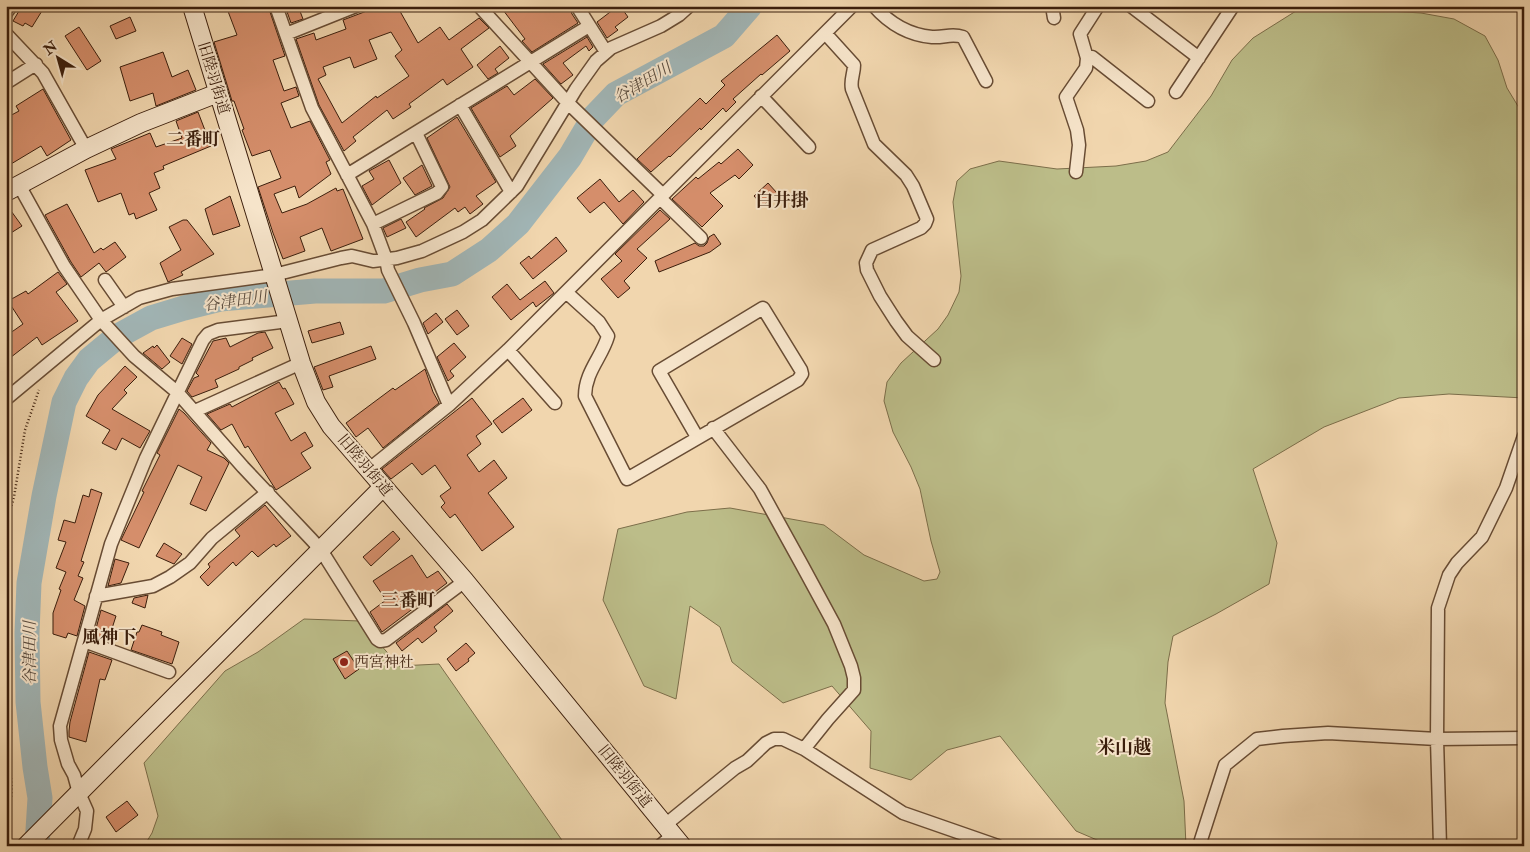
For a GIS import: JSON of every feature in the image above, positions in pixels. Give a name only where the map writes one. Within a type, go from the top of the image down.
[{"type":"street","points":[[6,13],[11,6]]},
{"type":"street","name":"旧陸羽街道","points":[[192,6],[300,362],[316,402],[332,426],[465,582],[670,838]]},
{"type":"street","points":[[276,6],[312,108],[373,224],[387,265],[449,405]]},
{"type":"street","points":[[286,34],[356,6]]},
{"type":"street","points":[[479,6],[567,102],[617,150],[701,238]]},
{"type":"street","points":[[577,6],[606,52]]},
{"type":"street","points":[[387,265],[397,258],[422,251],[463,232],[482,220],[517,186],[567,102],[596,61],[621,42],[661,26],[689,6]]},
{"type":"street","points":[[368,470],[449,405],[508,350],[852,6]]},
{"type":"street","points":[[874,6],[896,26],[917,34],[934,37],[953,34],[963,37],[986,81]]},
{"type":"street","points":[[1076,172],[1079,145],[1077,130],[1066,97],[1086,68],[1087,58],[1080,34],[1098,6]]},
{"type":"street","points":[[1131,6],[1199,58]]},
{"type":"street","points":[[1176,92],[1233,6]]},
{"type":"street","points":[[347,176],[589,26]]},
{"type":"street","points":[[826,33],[854,65],[850,83],[874,144],[906,175],[913,186],[927,219],[926,224],[922,228],[872,250],[866,263],[867,270],[880,296],[896,321],[907,336],[934,360]]},
{"type":"street","points":[[6,34],[43,73],[86,149]]},
{"type":"street","points":[[1087,58],[1092,57],[1148,101]]},
{"type":"street","points":[[6,83],[36,64]]},
{"type":"street","points":[[218,93],[141,123],[86,149],[13,188],[101,320],[134,356],[177,392],[243,467],[321,550],[374,636],[380,641],[386,640],[465,582]]},
{"type":"street","points":[[761,96],[809,147]]},
{"type":"street","points":[[460,105],[511,192]]},
{"type":"street","points":[[373,224],[441,190],[442,187],[416,133]]},
{"type":"street","points":[[6,399],[101,320],[139,298],[172,289],[275,279],[352,256],[387,265]]},
{"type":"street","points":[[105,280],[124,307]]},
{"type":"street","points":[[566,292],[599,322],[608,336],[606,344],[589,373],[585,385],[585,396],[627,479],[798,380],[802,374],[801,370],[763,308],[659,371],[697,438]]},
{"type":"street","points":[[78,846],[85,829],[87,811],[74,798],[74,775],[68,764],[60,726],[111,544],[126,505],[177,392],[203,340],[208,334],[218,330],[287,317]]},
{"type":"street","points":[[508,350],[555,403]]},
{"type":"street","points":[[195,411],[300,362]]},
{"type":"street","points":[[713,428],[760,489],[834,624],[852,666],[854,690],[804,748]]},
{"type":"street","points":[[1440,846],[1437,738],[1438,608],[1449,575],[1457,562],[1482,537],[1506,488],[1524,436]]},
{"type":"street","points":[[26,846],[383,487]]},
{"type":"street","points":[[96,596],[153,586],[170,577],[190,562],[212,538],[268,492]]},
{"type":"street","points":[[84,641],[169,672]]},
{"type":"street","points":[[1199,846],[1225,765],[1258,739],[1328,733],[1437,738],[1524,738]]},
{"type":"street","points":[[670,838],[734,768],[747,761],[774,738],[804,748],[902,813],[998,846]]},
{"type":"path","points":[[6,526],[14,496],[25,430],[40,387]]},
{"type":"path","points":[[6,747],[12,801],[6,813]]},
{"type":"green space","points":[[1355,9],[1421,13],[1454,19],[1485,36],[1498,60],[1507,88],[1524,116],[1524,398],[1449,394],[1399,398],[1324,427],[1253,469],[1277,543],[1269,584],[1173,636],[1168,662],[1165,703],[1184,801],[1186,846],[1111,846],[1076,831],[1000,736],[947,750],[911,780],[870,768],[871,731],[832,686],[783,703],[732,662],[720,627],[690,606],[676,699],[644,686],[603,600],[618,529],[687,512],[730,508],[824,525],[864,555],[924,581],[937,579],[940,572],[920,489],[893,432],[884,401],[887,382],[901,363],[938,329],[948,315],[959,292],[961,276],[953,202],[957,181],[970,169],[999,161],[1057,169],[1116,166],[1146,161],[1168,152],[1211,96],[1232,60],[1253,38],[1296,11]]},
{"type":"green space","points":[[304,619],[360,621],[399,666],[439,664],[566,846],[144,846],[152,833],[158,816],[144,763],[225,671],[258,652]]},
{"type":"building","points":[[22,6],[45,6],[32,27],[25,23],[23,26],[13,21]]},
{"type":"building","points":[[226,6],[268,6],[285,56],[273,60],[284,91],[296,87],[299,96],[281,103],[291,128],[310,121],[330,160],[326,162],[331,174],[299,198],[295,186],[274,194],[282,213],[307,204],[336,188],[337,191],[343,189],[363,239],[331,251],[322,228],[300,237],[305,251],[283,259],[258,187],[281,178],[270,150],[252,156],[234,101],[232,101],[214,42],[237,35]]},
{"type":"building","points":[[285,6],[298,6],[303,19],[291,23]]},
{"type":"building","points":[[380,6],[397,6],[418,43],[440,27],[449,40],[479,18],[489,28],[461,49],[473,67],[447,85],[443,79],[409,104],[411,107],[393,119],[387,110],[353,137],[356,141],[344,151],[319,105],[296,39],[314,33],[316,40],[346,29],[343,20]],"holes":[[[391,32],[402,50],[395,56],[409,76],[377,98],[376,96],[342,123],[318,79],[326,75],[323,67],[350,57],[354,68],[377,59],[369,40]]]},
{"type":"building","points":[[500,6],[569,6],[578,23],[532,52],[522,41],[525,39]]},
{"type":"building","points":[[618,6],[628,17],[615,27],[618,30],[607,38],[597,22]]},
{"type":"building","points":[[130,17],[136,31],[116,39],[110,26]]},
{"type":"building","points":[[79,27],[101,61],[87,70],[65,36]]},
{"type":"building","points":[[777,35],[790,51],[733,99],[736,102],[726,112],[723,108],[701,130],[700,128],[670,157],[651,172],[637,159],[700,98],[706,104],[725,85],[721,81]]},
{"type":"building","points":[[587,37],[593,47],[589,51],[586,46],[563,63],[573,75],[561,84],[543,64]]},
{"type":"building","points":[[500,46],[509,58],[495,69],[498,73],[488,79],[477,65]]},
{"type":"building","points":[[163,52],[172,77],[188,70],[196,90],[156,106],[153,93],[130,101],[120,67]]},
{"type":"building","points":[[535,79],[553,98],[510,136],[516,146],[500,157],[471,108],[507,86],[514,95]]},
{"type":"building","points":[[43,89],[71,140],[47,156],[41,146],[6,167],[6,118],[19,111],[16,106]]},
{"type":"building","points":[[198,112],[211,146],[163,166],[164,169],[154,173],[160,188],[149,193],[157,210],[136,219],[134,213],[129,215],[121,193],[98,202],[85,170],[116,159],[111,149],[150,133],[156,147],[182,138],[176,121]]},
{"type":"building","points":[[457,117],[496,182],[476,196],[483,204],[470,214],[465,207],[458,212],[455,208],[416,237],[406,222],[424,208],[443,198],[450,187],[427,138]]},
{"type":"building","points":[[738,149],[753,165],[739,179],[735,175],[710,193],[723,206],[702,227],[672,199],[696,177],[698,179],[719,162],[721,164]]},
{"type":"building","points":[[389,160],[401,183],[372,205],[362,186],[374,179],[369,171]]},
{"type":"building","points":[[422,165],[432,186],[415,195],[403,178]]},
{"type":"building","points":[[600,179],[619,202],[633,190],[644,202],[623,224],[604,202],[590,213],[577,198]]},
{"type":"building","points":[[768,183],[777,193],[763,206],[754,196]]},
{"type":"building","points":[[230,196],[240,226],[213,235],[205,209]]},
{"type":"building","points":[[6,204],[22,226],[6,236]]},
{"type":"building","points":[[67,204],[94,253],[101,248],[103,250],[115,242],[126,257],[106,272],[99,263],[81,277],[45,215]]},
{"type":"building","points":[[660,210],[670,219],[637,249],[647,258],[624,281],[630,288],[618,298],[601,279],[622,261],[615,254]]},
{"type":"building","points":[[401,219],[406,228],[387,237],[383,228]]},
{"type":"building","points":[[187,220],[214,254],[181,272],[183,275],[168,282],[160,263],[181,250],[169,227]]},
{"type":"building","points":[[714,234],[721,244],[710,252],[659,272],[655,261],[695,243],[699,246],[704,246],[709,237]]},
{"type":"building","points":[[556,237],[567,251],[533,279],[520,263],[529,256],[531,259]]},
{"type":"building","points":[[58,272],[67,284],[56,292],[78,321],[42,345],[37,337],[6,361],[6,336],[23,324],[8,301],[26,291],[28,294]]},
{"type":"building","points":[[545,281],[554,293],[536,307],[533,302],[511,320],[492,297],[507,284],[520,300]]},
{"type":"building","points":[[457,310],[469,326],[457,335],[445,319]]},
{"type":"building","points":[[436,313],[443,322],[428,334],[423,323]]},
{"type":"building","points":[[340,322],[344,334],[312,343],[308,331]]},
{"type":"building","points":[[265,332],[273,348],[252,358],[253,360],[239,367],[239,369],[215,380],[218,387],[192,397],[187,391],[194,378],[199,376],[196,373],[213,341],[226,338],[230,347],[258,333]]},
{"type":"building","points":[[182,338],[192,344],[182,364],[170,356]]},
{"type":"building","points":[[454,343],[466,357],[450,371],[454,376],[448,381],[437,357]]},
{"type":"building","points":[[157,345],[170,362],[162,369],[143,353]]},
{"type":"building","points":[[371,346],[376,359],[329,376],[333,387],[323,390],[314,367]]},
{"type":"building","points":[[125,366],[137,377],[124,390],[127,393],[112,409],[150,431],[140,448],[122,438],[116,450],[102,443],[110,430],[86,416],[98,395]]},
{"type":"building","points":[[425,369],[439,403],[383,448],[368,428],[356,437],[346,423],[393,388],[395,390]]},
{"type":"building","points":[[279,382],[283,389],[285,388],[294,404],[275,413],[291,441],[305,432],[313,446],[301,453],[311,468],[276,490],[248,446],[245,448],[232,424],[221,430],[207,414],[230,404],[232,407]]},
{"type":"building","points":[[472,398],[492,424],[476,436],[481,444],[467,455],[479,472],[494,460],[507,478],[488,493],[514,527],[482,551],[455,514],[450,518],[441,507],[445,503],[440,496],[451,488],[435,465],[422,475],[412,463],[391,479],[382,469]]},
{"type":"building","points":[[523,398],[532,410],[502,433],[493,421]]},
{"type":"building","points":[[179,409],[211,443],[207,450],[224,458],[229,463],[206,511],[190,504],[202,477],[178,465],[139,548],[121,540],[160,455],[157,453]]},
{"type":"building","points":[[91,489],[102,493],[81,561],[84,562],[78,576],[83,578],[74,600],[85,606],[77,636],[68,633],[66,638],[53,634],[53,613],[61,590],[59,589],[66,572],[56,568],[66,542],[58,540],[64,520],[75,523],[83,495],[89,497]]},
{"type":"building","points":[[265,505],[291,536],[276,547],[274,544],[258,557],[252,551],[236,566],[233,562],[208,586],[200,577],[210,567],[208,564],[240,536],[235,530]]},
{"type":"building","points":[[393,531],[400,539],[371,566],[363,557]]},
{"type":"building","points":[[164,543],[182,554],[174,564],[156,556]]},
{"type":"building","points":[[412,555],[427,578],[438,571],[447,583],[382,632],[370,612],[386,600],[373,581]]},
{"type":"building","points":[[115,559],[129,563],[121,583],[108,586]]},
{"type":"building","points":[[148,595],[145,608],[132,603],[134,598]]},
{"type":"building","points":[[447,604],[453,611],[434,627],[437,631],[422,643],[418,638],[402,651],[396,643]]},
{"type":"building","points":[[101,610],[116,616],[108,641],[94,636]]},
{"type":"building","points":[[142,625],[162,632],[161,635],[179,642],[172,664],[131,650],[137,632],[139,632]]},
{"type":"building","points":[[466,643],[475,653],[468,659],[469,661],[456,671],[447,659]]},
{"type":"building","name":"西宮神社","points":[[347,651],[359,669],[345,679],[333,659]]},
{"type":"building","points":[[89,652],[112,660],[105,680],[100,679],[86,742],[69,737],[69,731]]},
{"type":"building","points":[[127,801],[138,815],[116,832],[106,817]]},
{"type":"waterway","name":"谷津田川","points":[[37,846],[40,798],[28,702],[27,633],[29,583],[44,496],[64,402],[76,378],[89,360],[118,336],[151,318],[220,299],[315,291],[384,291],[420,280],[452,274],[489,250],[518,224],[570,157],[593,118],[616,94],[724,36],[750,6]]},
{"type":"place","name":"西宮神社","points":[[344,662]]},
{"type":"district","name":"二番町","points":[[193,139]]},
{"type":"district","name":"白井掛","points":[[782,200]]},
{"type":"district","name":"三番町","points":[[408,600]]},
{"type":"district","name":"風神下","points":[[109,637]]},
{"type":"district","name":"米山越","points":[[1124,747]]}]
